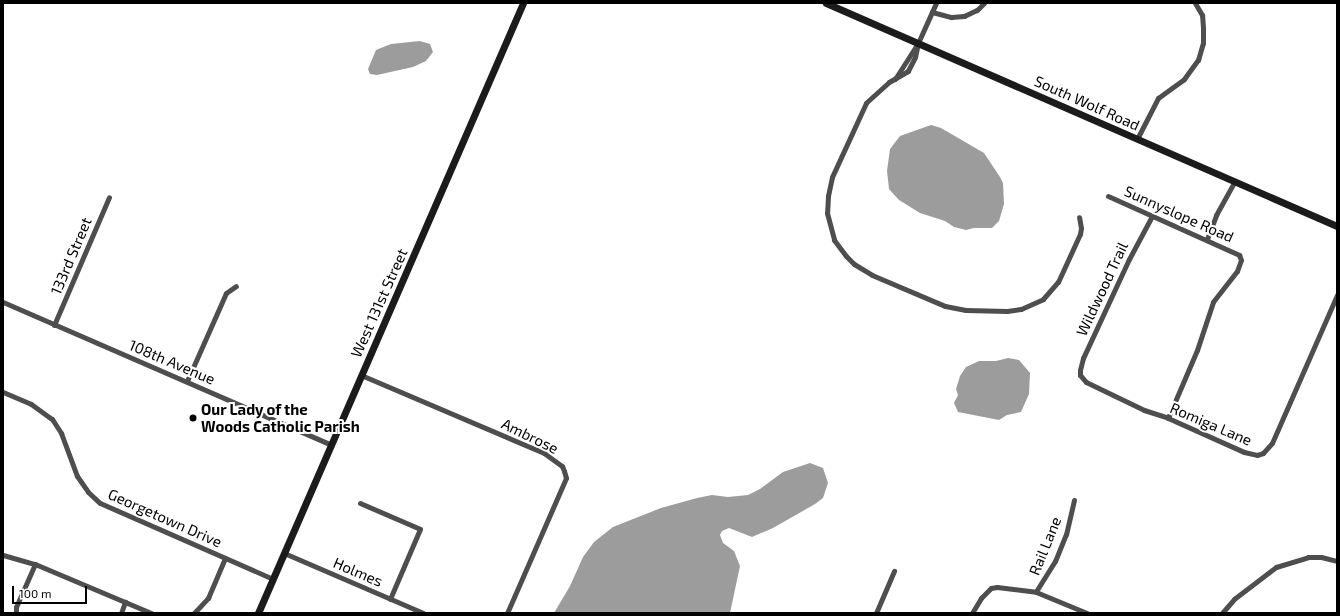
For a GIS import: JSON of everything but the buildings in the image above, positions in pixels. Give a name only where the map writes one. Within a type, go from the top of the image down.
[{"type":"street","name":"West 131st Street","points":[[258,613],[330,444],[523,3]]},
{"type":"street","name":"South Wolf Road","points":[[826,3],[1337,226]]},
{"type":"street","points":[[936,3],[918,43],[895,79],[878,90],[866,103],[829,187],[827,213],[831,231],[838,247],[854,264],[872,275],[945,306],[973,310],[1007,311],[1021,309],[1043,299],[1058,282],[1080,234],[1081,228],[1079,217]]},
{"type":"street","points":[[932,12],[951,17],[964,16],[977,10],[984,3]]},
{"type":"street","points":[[1137,139],[1158,98],[1184,78],[1198,60],[1202,49],[1203,28],[1202,15],[1196,3]]},
{"type":"street","points":[[1207,239],[1216,215],[1235,182]]},
{"type":"street","name":"Sunnyslope Road","points":[[1108,196],[1207,239],[1239,255],[1241,260],[1237,271],[1214,302],[1168,418]]},
{"type":"street","name":"133rd Street","points":[[54,325],[109,197]]},
{"type":"street","name":"Wildwood Trail","points":[[1080,375],[1083,358],[1129,259],[1152,216]]},
{"type":"street","points":[[187,381],[226,293],[236,286]]},
{"type":"street","name":"Romiga Lane","points":[[1080,375],[1086,382],[1136,406],[1168,418],[1244,452],[1257,455],[1263,453],[1272,442],[1337,295]]},
{"type":"street","name":"108th Avenue","points":[[3,302],[330,444]]},
{"type":"street","name":"Ambrose","points":[[361,375],[544,453],[562,466],[566,478],[507,613]]},
{"type":"street","name":"Georgetown Drive","points":[[3,392],[31,404],[52,419],[61,433],[77,476],[88,492],[100,503],[273,579]]},
{"type":"street","name":"Rail Lane","points":[[1074,500],[1066,534],[1055,561],[1036,592],[1087,613]]},
{"type":"street","points":[[360,503],[420,529],[390,599]]},
{"type":"street","name":"Holmes","points":[[284,553],[423,613]]},
{"type":"street","points":[[3,555],[34,564],[151,613]]},
{"type":"street","points":[[1222,613],[1234,599],[1276,568],[1308,557],[1321,557],[1337,561]]},
{"type":"street","points":[[194,613],[208,598],[225,558]]},
{"type":"street","points":[[16,613],[16,607],[34,564]]},
{"type":"street","points":[[876,613],[894,571]]},
{"type":"street","points":[[972,613],[981,598],[991,588],[997,587],[1036,592]]},
{"type":"street","points":[[121,613],[125,602]]},
{"type":"shaded area","points":[[420,41],[430,44],[433,52],[426,61],[413,67],[377,75],[370,74],[368,69],[376,50],[391,44]]},
{"type":"shaded area","points":[[931,125],[941,128],[984,153],[1000,177],[1003,183],[1004,204],[999,221],[992,228],[974,228],[966,230],[954,227],[945,221],[920,213],[899,200],[889,189],[887,171],[890,149],[900,136]]},
{"type":"shaded area","points":[[1008,358],[1019,360],[1030,373],[1029,394],[1021,412],[1007,415],[999,420],[958,412],[954,403],[958,395],[956,389],[960,376],[966,367],[979,361],[996,361]]},
{"type":"shaded area","points":[[810,463],[823,468],[828,483],[823,498],[773,528],[752,537],[729,528],[722,531],[720,535],[723,543],[734,551],[740,566],[730,613],[554,613],[570,586],[583,557],[594,542],[613,527],[661,508],[697,498],[712,495],[728,497],[748,495],[760,489],[783,472]]},
{"type":"place","name":"Our Lady of the Woods Catholic Parish","points":[[193,418]]}]
